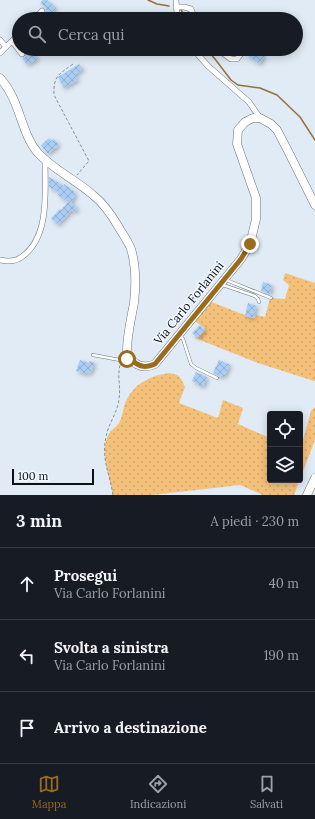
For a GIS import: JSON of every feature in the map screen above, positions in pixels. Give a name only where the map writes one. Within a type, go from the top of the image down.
[{"type":"main road","points":[[0,78],[7,86],[15,101],[32,145],[45,160],[93,195],[104,206],[112,215],[130,248],[134,260],[134,302],[125,358]]},
{"type":"main road","name":"Via Carlo Forlanini","points":[[125,358],[137,365],[149,367],[155,364],[241,259],[250,244],[256,219],[256,198],[239,151],[237,137],[238,130],[245,122],[253,118],[260,118]]},
{"type":"main road","points":[[260,118],[272,124],[277,130],[315,205]]},
{"type":"main road","points":[[307,495],[315,478]]},
{"type":"street","points":[[176,0],[177,12]]},
{"type":"street","points":[[176,7],[191,9],[192,12]]},
{"type":"street","points":[[0,40],[6,47]]},
{"type":"street","points":[[0,53],[12,41]]},
{"type":"street","points":[[199,56],[208,66],[249,102],[260,118]]},
{"type":"street","points":[[227,56],[231,59],[237,59],[239,56]]},
{"type":"street","points":[[0,260],[6,262],[19,259],[29,252],[39,237],[45,210],[45,160]]},
{"type":"lane","points":[[222,282],[271,298]]},
{"type":"lane","points":[[222,282],[255,296],[259,302]]},
{"type":"lane","points":[[179,334],[183,339],[191,364],[217,378]]},
{"type":"lane","points":[[93,355],[125,358]]},
{"type":"path","points":[[73,64],[56,76],[53,84],[54,95],[89,161],[73,181]]},
{"type":"path","points":[[113,495],[106,467],[104,451],[107,434],[119,401],[120,393],[118,370],[125,358]]},
{"type":"shaded area","points":[[285,273],[315,283],[315,381],[258,363],[195,338],[205,328],[193,320],[209,301],[255,319],[256,315],[265,317],[270,298],[285,299],[289,285],[283,280]]},
{"type":"shaded area","points":[[169,373],[180,377],[185,387],[179,403],[218,418],[223,400],[243,408],[238,424],[267,437],[267,483],[299,483],[294,495],[263,495],[240,485],[152,495],[113,495],[105,459],[105,446],[108,435],[119,423],[124,406],[131,392],[148,379]]},
{"type":"shaded area","points":[[315,407],[315,440],[303,471],[303,440],[311,411]]},
{"type":"building","points":[[43,0],[47,0],[56,8],[53,12],[46,12],[45,7],[40,3]]},
{"type":"building","points":[[36,56],[38,59],[27,65],[22,58]]},
{"type":"building","points":[[249,56],[265,56],[259,64]]},
{"type":"building","points":[[79,64],[83,70],[75,74],[78,80],[64,88],[58,77]]},
{"type":"building","points":[[49,138],[52,141],[54,139],[59,145],[48,154],[41,145]]},
{"type":"building","points":[[49,177],[64,186],[64,184],[75,192],[74,194],[76,195],[71,202],[78,209],[75,212],[72,210],[58,225],[51,218],[68,202],[58,195],[59,192],[49,187]]},
{"type":"building","points":[[263,282],[272,285],[270,294],[261,291]]},
{"type":"building","points":[[248,303],[257,306],[253,318],[245,316]]},
{"type":"building","points":[[200,325],[205,330],[198,338],[192,333]]},
{"type":"building","points":[[80,360],[95,363],[90,374],[87,372],[86,374],[76,371]]},
{"type":"building","points":[[219,360],[230,365],[224,377],[221,375],[220,377],[213,373]]},
{"type":"building","points":[[196,372],[207,377],[203,387],[192,381]]},
{"type":"waterway","points":[[148,0],[157,4],[169,6]]},
{"type":"waterway","points":[[212,56],[231,80],[238,85],[260,88],[277,95],[300,117],[315,140]]},
{"type":"route","points":[[127,359],[129,357],[137,365],[144,367],[149,367],[155,364],[241,259],[250,244]]}]
